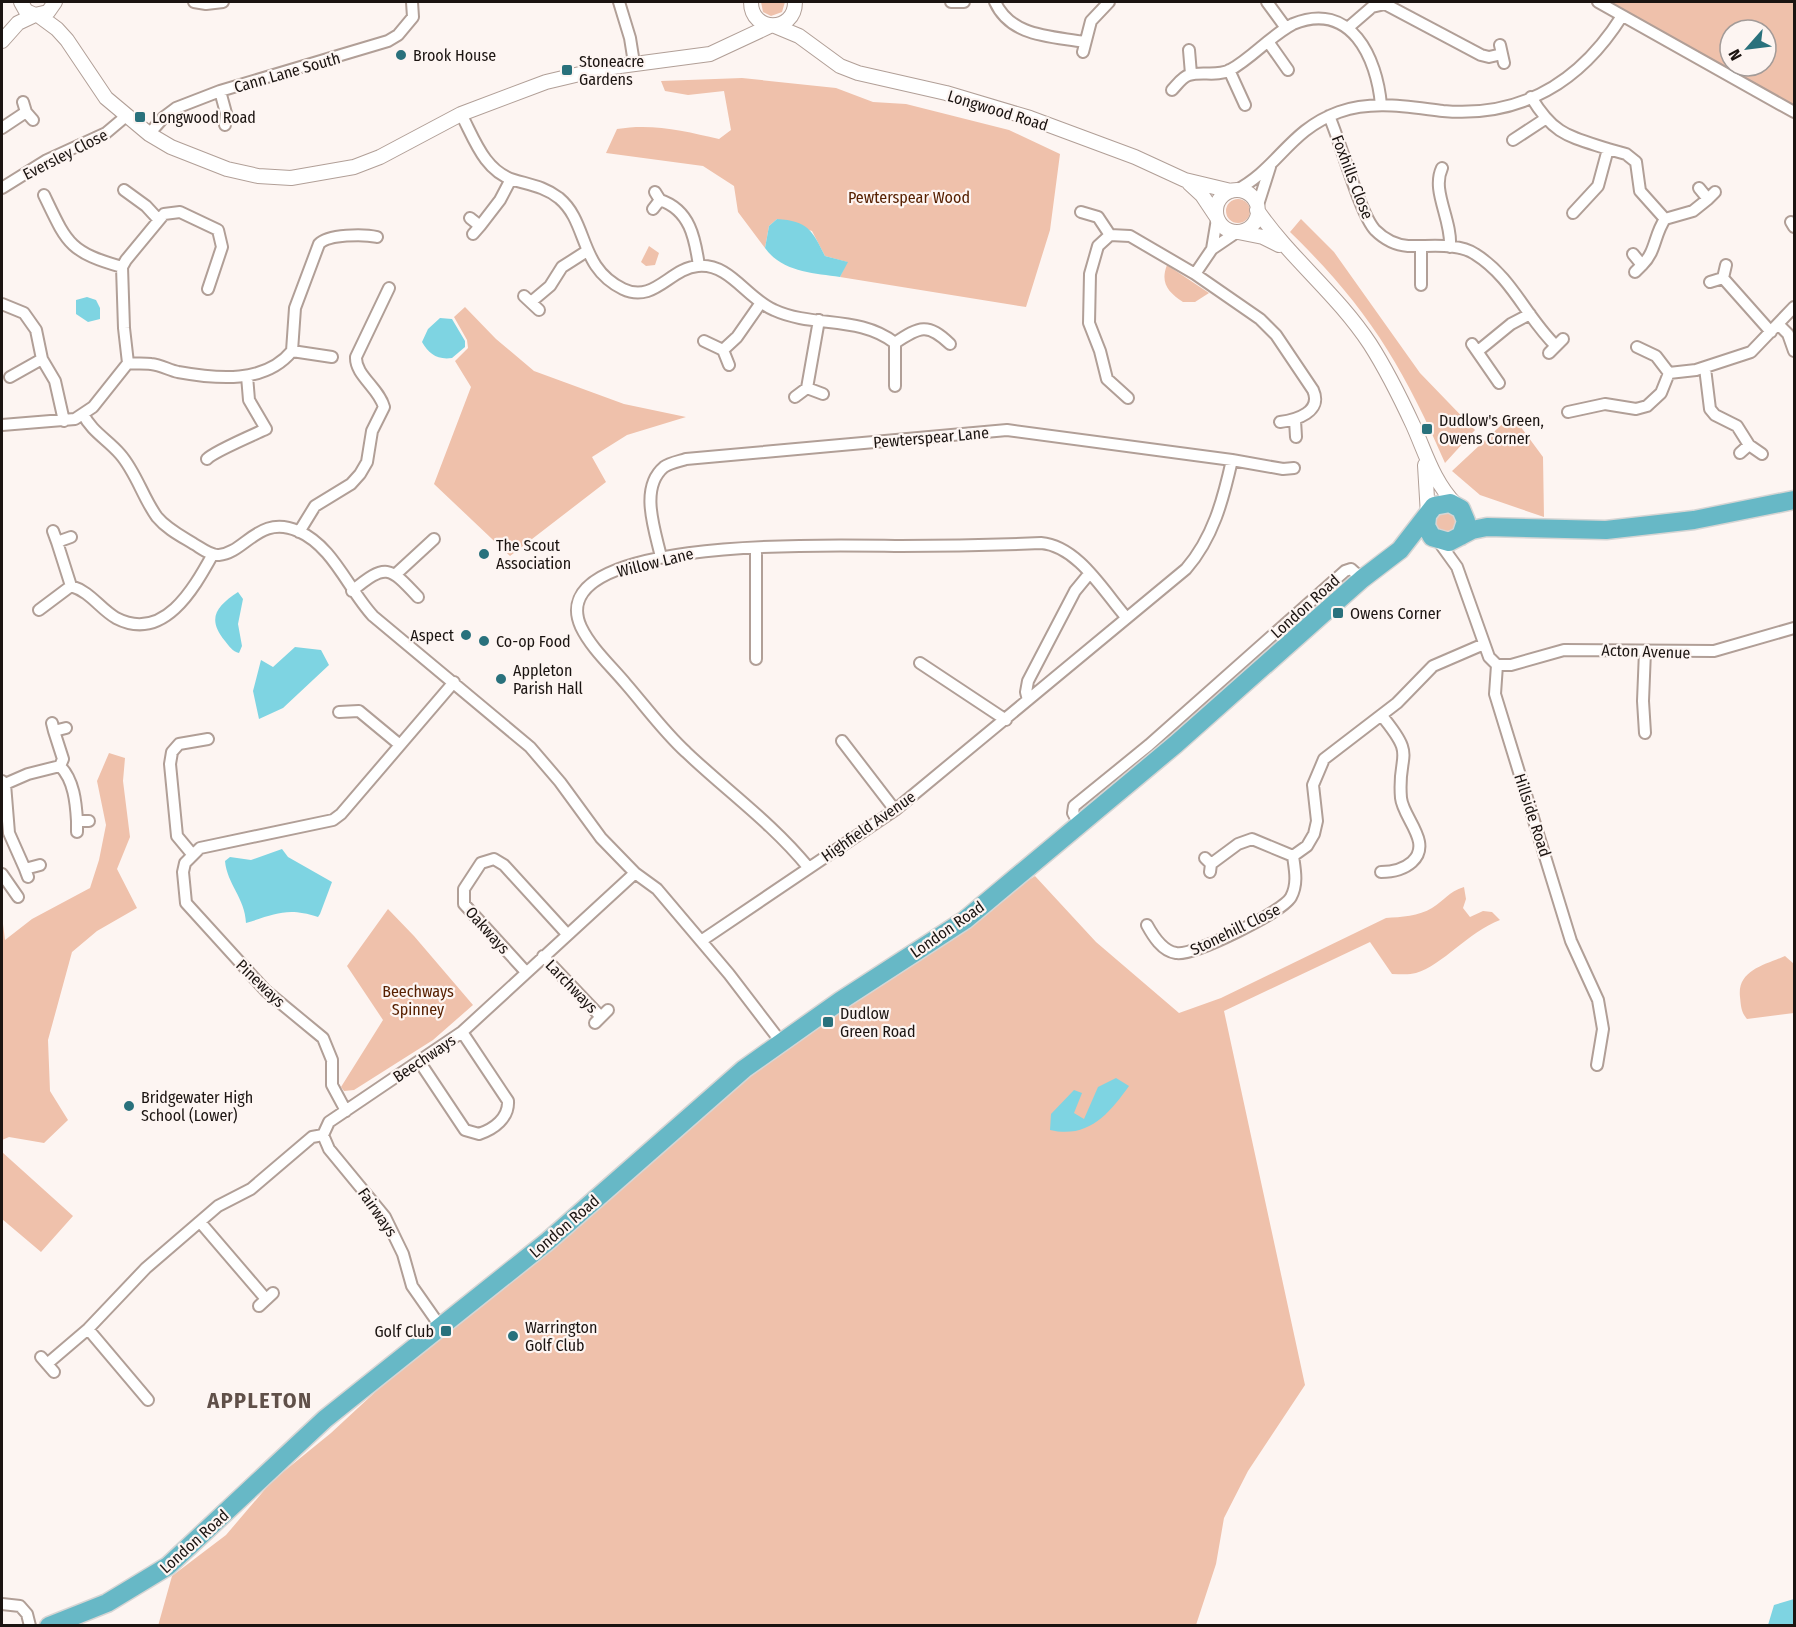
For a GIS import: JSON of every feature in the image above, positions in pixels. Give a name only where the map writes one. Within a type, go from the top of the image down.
[{"type":"highway","points":[[1503,527],[1457,506],[1439,503],[1427,516],[1428,532],[1438,541],[1449,542],[1480,528],[1503,527],[1561,531],[1655,526],[1794,500]]},
{"type":"highway","points":[[1457,506],[1466,521],[1460,537]]},
{"type":"highway","name":"London Road","points":[[49,1626],[107,1603],[168,1566],[325,1419],[548,1241],[697,1109],[781,1042],[964,920],[1211,715],[1362,579],[1400,550],[1427,516]]},
{"type":"highway","name":"London Road","points":[[1400,550],[1421,542],[1438,541]]},
{"type":"street","points":[[20,2],[26,11],[37,15],[57,29],[96,85],[125,117],[148,134],[199,160],[227,169],[258,176],[291,178],[354,167],[380,157],[461,114],[546,82],[634,63],[710,54],[788,21],[796,4]]},
{"type":"street","points":[[4,37],[20,2]]},
{"type":"street","points":[[4,37],[18,23],[48,12],[55,2]]},
{"type":"street","points":[[55,2],[66,40]]},
{"type":"street","points":[[194,2],[206,4],[223,2]]},
{"type":"street","name":"Cann Lane South","points":[[148,134],[170,112],[220,91],[388,41],[398,35],[412,17],[412,2]]},
{"type":"street","points":[[619,2],[630,38],[634,63]]},
{"type":"street","points":[[951,2],[964,2]]},
{"type":"street","points":[[995,2],[1002,15],[1019,29],[1084,47],[1091,21],[1109,2]]},
{"type":"street","points":[[1267,2],[1286,28]]},
{"type":"street","points":[[1598,2],[1794,112]]},
{"type":"street","points":[[734,42],[751,3]]},
{"type":"street","points":[[751,3],[755,17],[773,26]]},
{"type":"street","name":"Longwood Road","points":[[796,4],[800,25],[812,44]]},
{"type":"street","points":[[1350,26],[1372,7],[1385,4],[1481,55],[1489,57],[1502,54]]},
{"type":"street","points":[[1172,90],[1191,74],[1217,74],[1229,70],[1269,43],[1286,28],[1317,16],[1334,18],[1350,26],[1367,48],[1382,105]]},
{"type":"street","points":[[1212,249],[1219,201],[1271,164],[1299,134],[1329,116],[1354,108],[1382,105],[1478,111],[1531,97],[1555,86],[1580,69],[1603,44],[1622,16]]},
{"type":"street","name":"Longwood Road","points":[[773,26],[793,32],[834,62],[858,73],[946,93],[1030,118],[1135,157],[1185,180],[1233,191]]},
{"type":"street","points":[[1269,43],[1287,74]]},
{"type":"street","points":[[1189,50],[1191,74]]},
{"type":"street","points":[[1229,70],[1245,105]]},
{"type":"street","points":[[220,91],[226,113],[225,126]]},
{"type":"street","points":[[1531,97],[1545,119],[1576,138],[1626,154],[1636,162],[1640,191],[1665,219]]},
{"type":"street","points":[[2,128],[28,111]]},
{"type":"street","points":[[461,114],[484,158],[511,179],[548,189],[563,201],[600,273],[625,290],[636,293],[649,291],[682,270],[709,266],[728,274],[760,304],[792,317],[874,329],[895,343]]},
{"type":"street","name":"Foxhills Close","points":[[1329,116],[1370,223],[1389,240],[1404,245],[1470,250],[1483,259],[1516,292],[1530,314],[1556,346]]},
{"type":"street","name":"Eversley Close","points":[[2,188],[47,160],[106,134],[125,117]]},
{"type":"street","points":[[1513,140],[1545,119]]},
{"type":"street","points":[[1574,213],[1598,186],[1608,149]]},
{"type":"street","points":[[1195,274],[1212,249],[1254,223],[1271,164]]},
{"type":"street","points":[[1442,167],[1438,188],[1450,226],[1450,247]]},
{"type":"street","points":[[470,218],[476,230],[500,200],[511,179]]},
{"type":"street","name":"Longwood Road","points":[[1185,180],[1202,195],[1217,218]]},
{"type":"street","points":[[1633,254],[1639,269],[1652,255],[1656,236],[1665,219],[1693,211],[1712,195],[1699,188]]},
{"type":"street","points":[[124,190],[147,206],[158,219]]},
{"type":"street","points":[[1233,191],[1247,194],[1286,249],[1323,285],[1369,343],[1409,416],[1424,458],[1446,495],[1457,506]]},
{"type":"street","points":[[44,195],[59,230],[69,242],[94,258],[122,267]]},
{"type":"street","points":[[656,201],[674,206],[687,222],[696,244],[699,266]]},
{"type":"street","points":[[2,425],[64,421],[83,414],[93,407],[128,363],[124,328],[122,267],[158,219],[172,212],[180,212],[218,230],[222,247],[208,289]]},
{"type":"street","points":[[1081,212],[1098,217],[1110,235]]},
{"type":"street","points":[[1217,218],[1225,228],[1263,237],[1286,249]]},
{"type":"street","points":[[1121,397],[1107,379],[1088,313],[1093,254],[1110,235],[1130,236],[1195,274],[1260,319],[1290,352],[1315,395],[1311,409],[1295,420],[1280,422]]},
{"type":"street","points":[[128,363],[152,364],[176,372],[203,375],[247,376],[267,372],[292,351],[295,308],[319,244],[324,238],[333,236],[377,237]]},
{"type":"street","points":[[1421,246],[1421,285]]},
{"type":"street","points":[[531,303],[550,286],[562,267],[587,251]]},
{"type":"street","points":[[1723,278],[1726,266]]},
{"type":"street","points":[[1710,282],[1723,278]]},
{"type":"street","points":[[1723,278],[1774,328],[1788,334],[1794,351]]},
{"type":"street","points":[[299,532],[315,506],[351,483],[360,474],[367,462],[372,431],[388,406],[356,364],[356,357],[389,288]]},
{"type":"street","points":[[2,304],[24,313],[36,330],[42,358],[55,381],[64,421]]},
{"type":"street","points":[[723,350],[737,337],[760,304]]},
{"type":"street","points":[[1669,373],[1705,368],[1751,352],[1794,307]]},
{"type":"street","points":[[1498,383],[1475,348],[1530,314]]},
{"type":"street","points":[[795,397],[807,388],[819,320]]},
{"type":"street","points":[[895,343],[917,330],[927,328],[936,331],[950,344]]},
{"type":"street","points":[[704,341],[723,350],[729,365]]},
{"type":"street","points":[[895,343],[895,386]]},
{"type":"street","points":[[1636,347],[1656,356],[1669,373]]},
{"type":"street","points":[[292,351],[332,357]]},
{"type":"street","points":[[10,377],[42,358]]},
{"type":"street","points":[[1705,368],[1710,409],[1715,415],[1737,426],[1749,445],[1762,454]]},
{"type":"street","points":[[1567,413],[1605,404],[1635,409],[1647,406],[1661,393],[1669,373]]},
{"type":"street","points":[[206,460],[212,454],[269,428],[249,400],[247,376]]},
{"type":"street","points":[[807,388],[823,394]]},
{"type":"street","points":[[83,414],[99,437],[120,454],[164,524],[213,554],[228,552],[261,531],[274,528],[299,532],[327,553],[352,591],[391,633],[454,682],[530,747],[571,796],[601,838],[635,873],[657,889],[781,1042]]},
{"type":"street","points":[[1295,420],[1296,437]]},
{"type":"street","name":"Pewterspear Lane","points":[[661,557],[652,519],[651,484],[665,466],[686,459],[1007,430],[1283,469],[1294,468]]},
{"type":"street","points":[[1740,453],[1749,445]]},
{"type":"street","points":[[1424,458],[1427,516]]},
{"type":"street","name":"Highfield Avenue","points":[[701,941],[895,810],[1186,569],[1204,545],[1225,493],[1232,460]]},
{"type":"street","points":[[53,531],[71,586],[88,593],[117,618],[135,624],[154,622],[169,614],[188,596],[213,554]]},
{"type":"street","points":[[57,543],[71,537]]},
{"type":"street","points":[[1457,567],[1460,537]]},
{"type":"street","points":[[396,574],[434,539]]},
{"type":"street","points":[[1438,541],[1457,567],[1489,657],[1497,665]]},
{"type":"street","name":"Willow Lane","points":[[808,867],[745,802],[677,744],[592,645],[581,626],[579,604],[591,583],[605,575],[661,557],[723,548],[1048,543],[1067,553],[1089,574]]},
{"type":"street","points":[[756,548],[756,659]]},
{"type":"street","points":[[352,591],[374,573],[386,570],[396,574],[418,597]]},
{"type":"street","points":[[1028,700],[1026,692],[1028,681],[1075,591],[1089,574],[1126,617]]},
{"type":"street","points":[[37,612],[71,586]]},
{"type":"street","name":"Acton Avenue","points":[[1497,665],[1511,665],[1564,650],[1714,651],[1794,628]]},
{"type":"street","points":[[1209,865],[1247,840],[1264,842],[1293,856],[1307,846],[1316,828],[1313,785],[1320,765],[1328,754],[1354,738],[1382,716],[1437,663],[1484,644]]},
{"type":"street","points":[[1645,651],[1642,701],[1645,733]]},
{"type":"street","points":[[920,663],[1006,720]]},
{"type":"street","name":"Hillside Road","points":[[1497,665],[1495,694],[1571,941],[1598,1000],[1603,1029],[1597,1065]]},
{"type":"street","points":[[208,739],[179,744],[172,753],[170,764],[177,836],[192,854],[211,845],[333,820],[454,682]]},
{"type":"street","points":[[339,712],[358,711],[400,745]]},
{"type":"street","points":[[1379,872],[1398,870],[1410,864],[1418,855],[1420,844],[1401,796],[1405,756],[1403,744],[1382,716]]},
{"type":"street","points":[[60,766],[63,759],[53,727],[66,728]]},
{"type":"street","points":[[841,741],[895,810]]},
{"type":"street","points":[[40,865],[27,873],[9,833],[4,790],[28,774],[60,766]]},
{"type":"street","points":[[60,766],[70,780],[77,827],[89,821]]},
{"type":"street","name":"Pineways","points":[[192,854],[183,872],[186,903],[266,991],[323,1038],[332,1060],[332,1085],[346,1111]]},
{"type":"street","name":"Stonehill Close","points":[[1146,922],[1162,945],[1178,954],[1188,953],[1273,913],[1290,900],[1296,880],[1293,856]]},
{"type":"street","name":"Oakways","points":[[526,972],[464,904],[464,889],[481,863],[494,859],[504,865],[567,934]]},
{"type":"street","name":"Beechways","points":[[48,1365],[88,1329],[130,1283],[218,1206],[251,1189],[282,1166],[312,1137],[323,1135],[326,1125],[462,1032],[635,873]]},
{"type":"street","points":[[2,874],[18,897]]},
{"type":"street","name":"Larchways","points":[[543,956],[601,1017]]},
{"type":"street","points":[[419,1061],[465,1130],[479,1134],[497,1124],[507,1110],[508,1101],[462,1032]]},
{"type":"street","name":"Fairways","points":[[323,1135],[329,1149],[385,1217],[404,1254],[412,1286],[440,1326]]},
{"type":"street","points":[[200,1222],[266,1299]]},
{"type":"street","points":[[88,1329],[148,1400]]},
{"type":"street","points":[[2,1604],[20,1606],[27,1614],[30,1626]]},
{"type":"green space","points":[[761,2],[785,2],[782,12],[771,16],[763,12]]},
{"type":"green space","points":[[1607,2],[1794,2],[1794,112],[1736,78],[1778,78],[1778,18],[1718,18],[1718,67]]},
{"type":"green space","name":"Pewterspear Wood","points":[[742,78],[836,88],[873,102],[906,104],[1009,130],[1060,154],[1050,230],[1026,307],[840,277],[847,262],[825,256],[812,231],[777,219],[769,226],[765,248],[738,212],[734,186],[703,166],[606,153],[617,129],[630,127],[668,129],[719,139],[731,130],[724,91],[688,95],[665,91],[661,81]]},
{"type":"green space","points":[[1238,199],[1247,202],[1250,211],[1247,220],[1238,223],[1229,220],[1226,211],[1229,202]]},
{"type":"green space","points":[[1301,219],[1334,252],[1420,373],[1475,430],[1445,463],[1414,397],[1381,339],[1341,286],[1290,232]]},
{"type":"green space","points":[[649,246],[659,253],[655,265],[646,266],[641,262]]},
{"type":"green space","points":[[1167,265],[1209,293],[1195,302],[1183,302],[1167,287],[1164,277]]},
{"type":"green space","points":[[465,307],[496,339],[534,371],[624,404],[686,417],[627,435],[592,457],[606,482],[510,556],[434,484],[471,387],[455,361],[468,348],[467,340],[454,317]]},
{"type":"green space","points":[[1512,415],[1543,457],[1544,517],[1480,495],[1452,471]]},
{"type":"green space","points":[[1453,512],[1458,521],[1452,533],[1439,533],[1433,521],[1436,514]]},
{"type":"green space","points":[[109,753],[125,758],[123,781],[130,837],[117,869],[137,908],[97,931],[72,952],[48,1040],[50,1091],[68,1120],[44,1143],[9,1137],[2,1140],[2,916],[5,940],[32,919],[90,888],[99,860],[106,825],[97,781]]},
{"type":"green space","name":"Warrington Golf Club","points":[[1035,876],[1096,942],[1179,1013],[1221,998],[1386,918],[1410,916],[1427,911],[1454,891],[1464,887],[1466,899],[1463,908],[1470,917],[1483,911],[1492,912],[1500,920],[1477,932],[1436,963],[1416,973],[1392,974],[1370,942],[1224,1011],[1305,1385],[1248,1471],[1224,1518],[1216,1564],[1196,1625],[158,1626],[172,1576],[226,1535],[272,1481],[331,1433],[469,1305],[662,1139],[947,931]]},
{"type":"green space","name":"Beechways Spinney","points":[[388,909],[473,1005],[433,1040],[354,1090],[344,1091],[341,1087],[383,1020],[347,966]]},
{"type":"green space","points":[[1785,956],[1794,964],[1794,1013],[1747,1019],[1742,1011],[1740,997],[1743,980],[1761,966]]},
{"type":"green space","points":[[2,1152],[73,1216],[41,1252],[2,1219]]},
{"type":"water","points":[[777,219],[796,222],[808,228],[825,256],[848,262],[840,277],[789,267],[772,256],[765,248],[769,226]]},
{"type":"water","points":[[87,297],[96,300],[100,308],[100,319],[88,322],[76,314],[76,300]]},
{"type":"water","points":[[440,318],[452,319],[465,341],[465,347],[452,358],[434,355],[422,342],[428,329]]},
{"type":"water","points":[[238,592],[243,599],[238,624],[242,646],[239,653],[231,648],[219,633],[215,619],[216,613],[224,602]]},
{"type":"water","points":[[295,647],[321,650],[329,665],[283,708],[259,719],[253,691],[261,660],[273,667]]},
{"type":"water","points":[[282,849],[288,857],[332,882],[320,914],[318,917],[290,912],[246,923],[243,906],[229,877],[225,861],[230,857],[251,860]]},
{"type":"water","points":[[1116,1078],[1129,1086],[1105,1115],[1076,1131],[1050,1130],[1051,1114],[1074,1090],[1082,1093],[1074,1113],[1084,1119],[1098,1087]]},
{"type":"water","points":[[1794,1599],[1794,1625],[1768,1625],[1774,1605]]},
{"type":"place","name":"Brook House","points":[[401,55]]},
{"type":"place","name":"Stoneacre Gardens","points":[[567,70]]},
{"type":"place","name":"Longwood Road","points":[[140,117]]},
{"type":"place","name":"Dudlow's Green, Owens Corner","points":[[1427,429]]},
{"type":"place","name":"The Scout Association","points":[[484,554]]},
{"type":"place","name":"Owens Corner","points":[[1338,613]]},
{"type":"place","name":"Aspect","points":[[466,635]]},
{"type":"place","name":"Co-op Food","points":[[484,641]]},
{"type":"place","name":"Appleton Parish Hall","points":[[501,679]]},
{"type":"place","name":"Dudlow Green Road","points":[[828,1022]]},
{"type":"place","name":"Bridgewater High School (Lower)","points":[[129,1106]]},
{"type":"place","name":"Golf Club","points":[[446,1331]]},
{"type":"place","name":"Warrington Golf Club","points":[[513,1336]]},
{"type":"district","name":"APPLETON","points":[[260,1400]]}]
